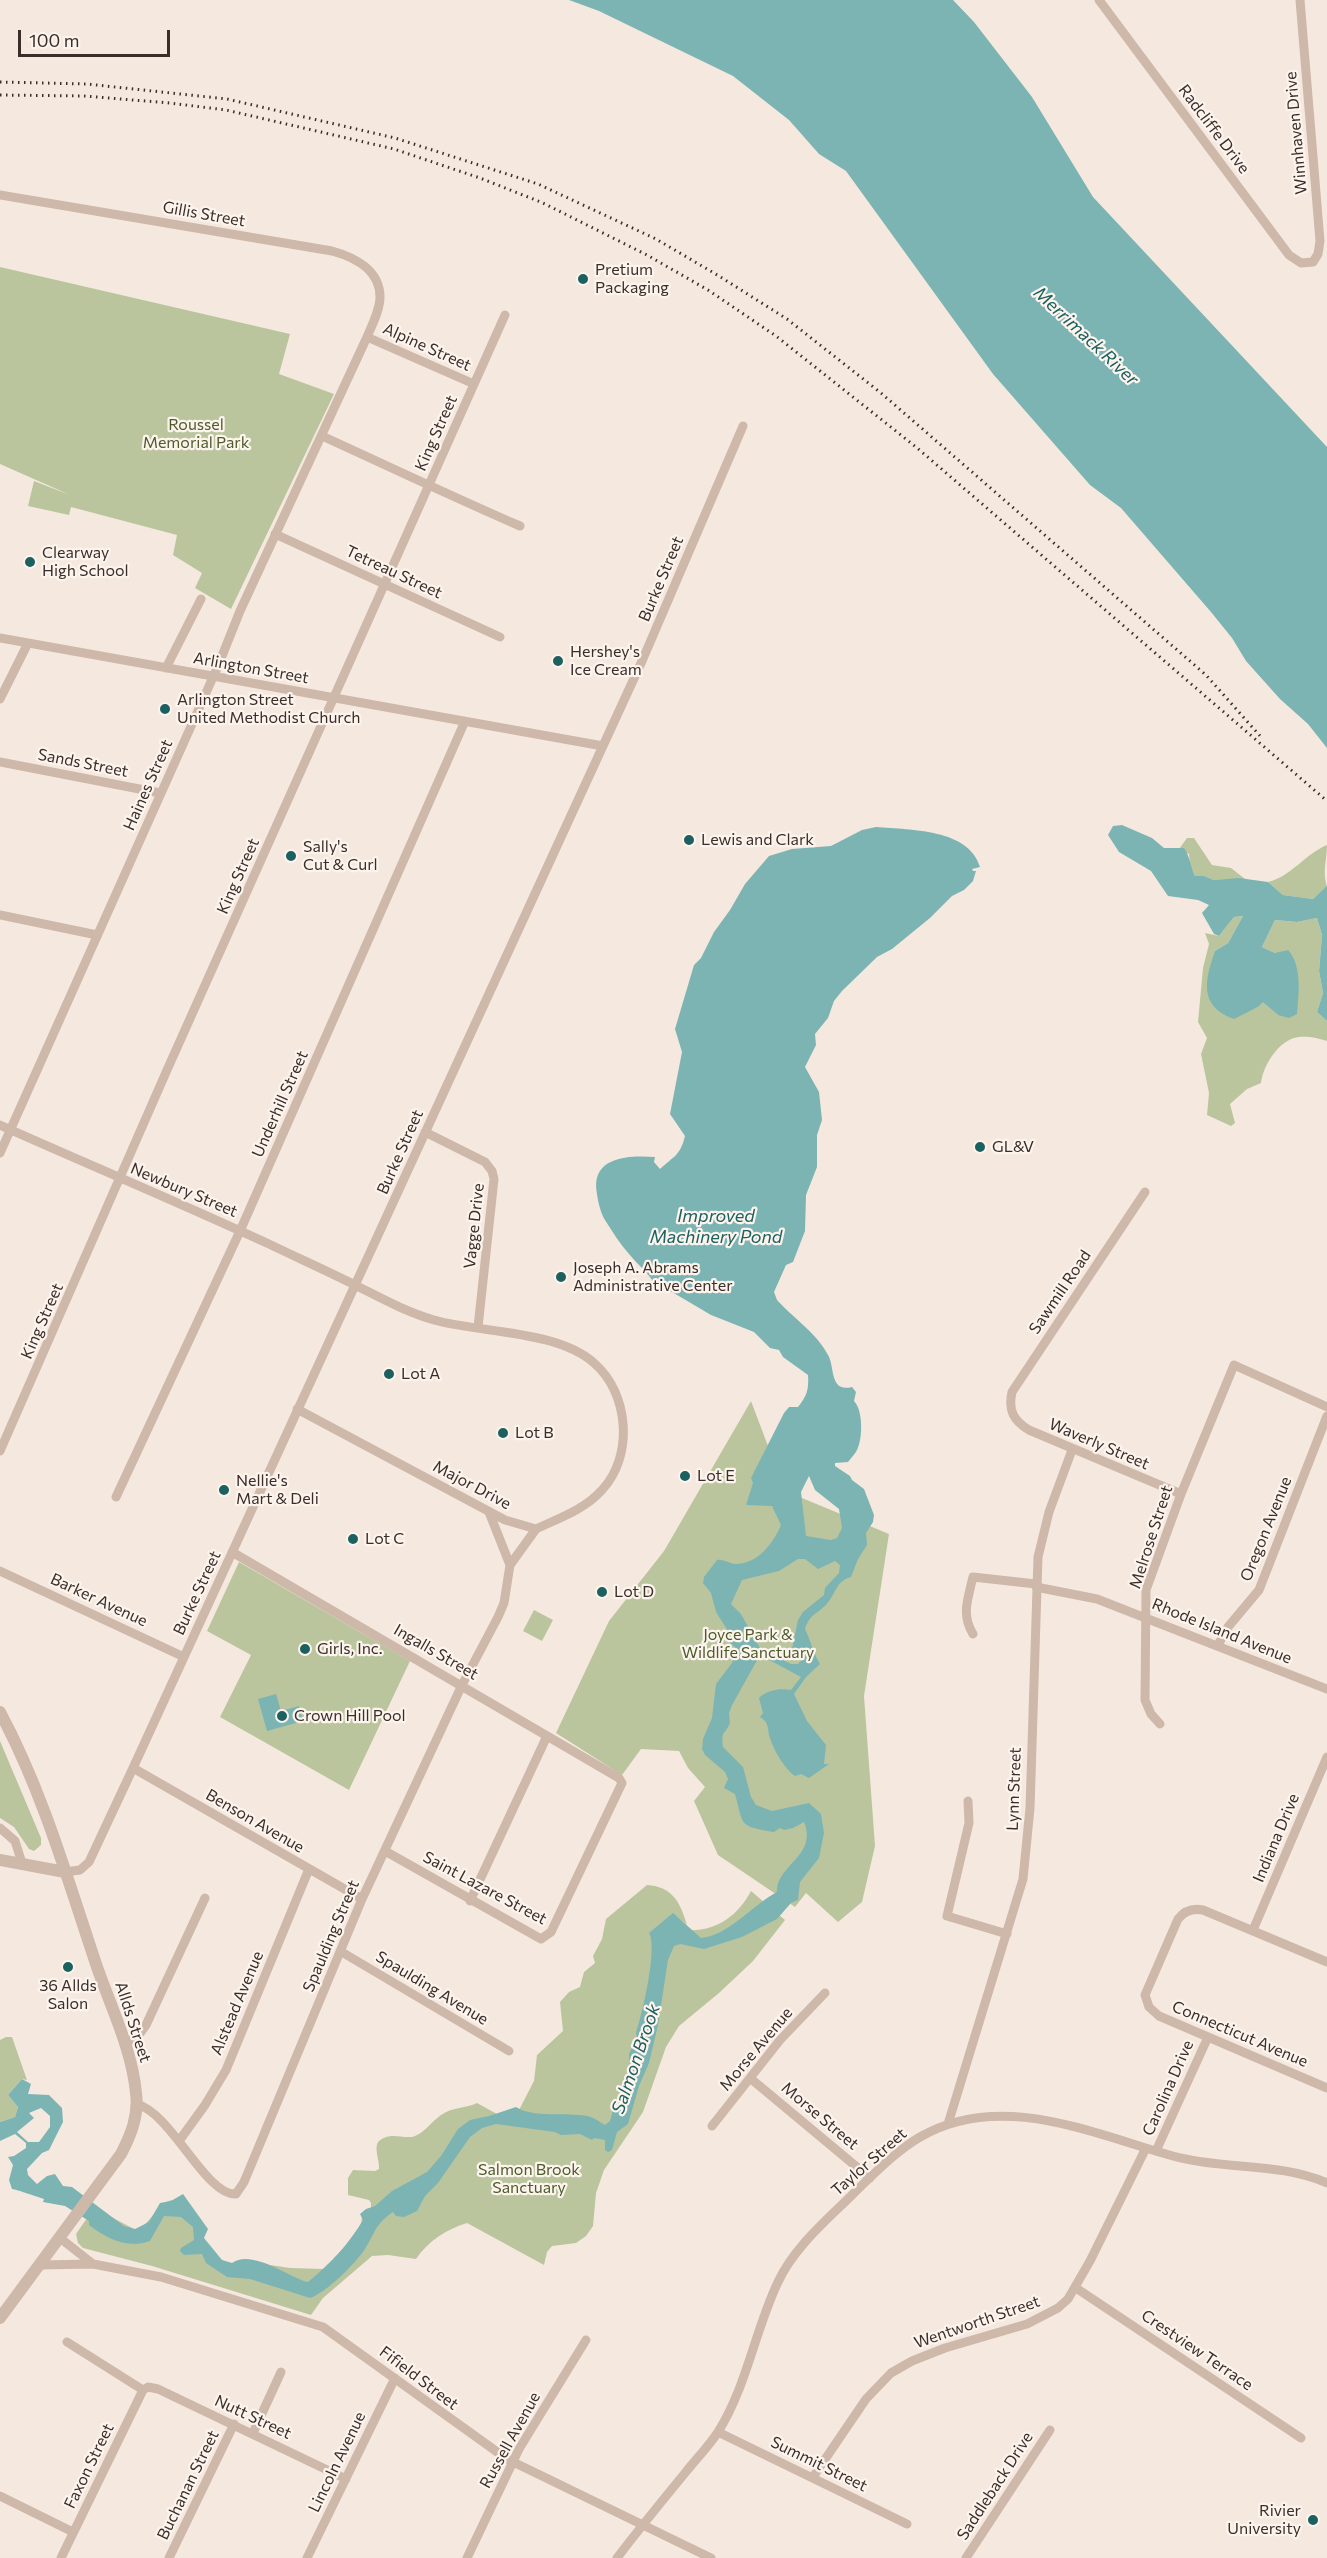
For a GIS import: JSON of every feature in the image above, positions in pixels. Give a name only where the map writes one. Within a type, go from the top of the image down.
[{"type":"street","name":"Radcliffe Drive","points":[[1099,0],[1289,255],[1301,263],[1312,262]]},
{"type":"street","name":"Winnhaven Drive","points":[[1300,0],[1320,241],[1318,254],[1312,262]]},
{"type":"street","name":"Gillis Street","points":[[0,195],[332,251],[355,258],[364,265],[372,274],[380,297]]},
{"type":"street","name":"Haines Street","points":[[0,1153],[213,677],[240,611],[367,337],[380,297]]},
{"type":"street","name":"King Street","points":[[0,1451],[505,315]]},
{"type":"street","name":"Alpine Street","points":[[367,337],[474,384]]},
{"type":"street","name":"Burke Street","points":[[65,1872],[80,1870],[89,1862],[603,746],[743,426]]},
{"type":"street","points":[[322,436],[519,525]]},
{"type":"street","name":"Tetreau Street","points":[[275,534],[500,637]]},
{"type":"street","points":[[166,668],[201,599]]},
{"type":"street","name":"Arlington Street","points":[[0,638],[603,746]]},
{"type":"street","points":[[0,699],[28,643]]},
{"type":"street","name":"Underhill Street","points":[[116,1497],[240,1231],[465,721]]},
{"type":"street","name":"Sands Street","points":[[0,762],[160,793]]},
{"type":"street","points":[[0,915],[97,935]]},
{"type":"street","name":"Newbury Street","points":[[0,1125],[120,1180],[240,1231],[355,1285]]},
{"type":"street","name":"Vagge Drive","points":[[425,1132],[485,1161],[492,1171],[494,1179],[478,1328]]},
{"type":"street","name":"Sawmill Road","points":[[1011,1413],[1009,1403],[1012,1392],[1145,1192]]},
{"type":"street","points":[[355,1285],[423,1316],[543,1340],[575,1351],[595,1363],[603,1372],[619,1403],[623,1426],[621,1447],[615,1469],[609,1482],[601,1491],[578,1510],[536,1529]]},
{"type":"street","name":"Melrose Street","points":[[1160,1724],[1151,1714],[1145,1700],[1146,1590],[1180,1494],[1234,1365],[1327,1407]]},
{"type":"street","name":"Major Drive","points":[[297,1409],[489,1512],[515,1524],[536,1529]]},
{"type":"street","name":"Waverly Street","points":[[1011,1413],[1018,1423],[1029,1430],[1180,1494]]},
{"type":"street","name":"Oregon Avenue","points":[[1218,1645],[1228,1627],[1259,1590],[1327,1416]]},
{"type":"street","name":"Lynn Street","points":[[948,2124],[1021,1890],[1027,1844],[1036,1585],[1042,1535],[1072,1450]]},
{"type":"street","points":[[489,1512],[510,1565]]},
{"type":"street","name":"Spaulding Street","points":[[137,2104],[151,2110],[219,2189],[231,2195],[236,2194],[244,2182],[362,1899],[462,1685],[504,1604],[510,1565],[536,1529]]},
{"type":"street","name":"Ingalls Street","points":[[232,1552],[462,1685],[619,1778],[622,1783]]},
{"type":"street","name":"Barker Avenue","points":[[0,1572],[184,1657]]},
{"type":"street","name":"Rhode Island Avenue","points":[[973,1634],[967,1625],[965,1615],[973,1577],[1036,1585],[1097,1599],[1145,1616],[1327,1689]]},
{"type":"street","name":"Allds Street","points":[[0,1712],[28,1770],[65,1872],[124,2044],[135,2084],[137,2104],[134,2125],[126,2144],[96,2189],[0,2318]]},
{"type":"street","points":[[470,1901],[547,1736]]},
{"type":"street","name":"Indiana Drive","points":[[1253,1930],[1327,1756]]},
{"type":"street","name":"Benson Avenue","points":[[133,1768],[362,1899]]},
{"type":"street","name":"Saint Lazare Street","points":[[385,1851],[541,1939],[551,1932],[622,1783]]},
{"type":"street","points":[[968,1801],[969,1823],[947,1916],[1007,1934]]},
{"type":"street","points":[[0,1828],[15,1841],[22,1863]]},
{"type":"street","points":[[0,1860],[65,1872]]},
{"type":"street","name":"Alstead Avenue","points":[[179,2141],[211,2095],[230,2061],[309,1869]]},
{"type":"street","points":[[124,2044],[138,2036],[146,2025],[205,1898]]},
{"type":"street","name":"Connecticut Avenue","points":[[1253,1930],[1203,1910],[1189,1910],[1178,1919],[1147,1987],[1146,2001],[1159,2016],[1327,2088]]},
{"type":"street","points":[[1253,1930],[1327,1962]]},
{"type":"street","name":"Spaulding Avenue","points":[[340,1951],[509,2051]]},
{"type":"street","name":"Morse Avenue","points":[[712,2126],[780,2040],[825,1993]]},
{"type":"street","name":"Carolina Drive","points":[[1156,2151],[1208,2037]]},
{"type":"street","name":"Morse Street","points":[[750,2078],[870,2178]]},
{"type":"street","name":"Taylor Street","points":[[617,2558],[718,2432],[738,2392],[771,2297],[786,2266],[805,2242],[870,2178],[912,2142],[948,2124],[982,2117],[1030,2117],[1088,2130],[1156,2151],[1224,2165],[1294,2172],[1327,2182]]},
{"type":"street","name":"Wentworth Street","points":[[813,2477],[866,2398],[891,2373],[912,2361],[945,2348],[1027,2324],[1058,2308],[1076,2288],[1146,2148]]},
{"type":"street","name":"Fifield Street","points":[[63,2234],[93,2264]]},
{"type":"street","name":"Fifield Street","points":[[40,2265],[93,2264],[161,2277],[307,2321],[330,2331],[513,2462],[711,2558]]},
{"type":"street","name":"Crestview Terrace","points":[[1076,2288],[1301,2438]]},
{"type":"street","name":"Russell Avenue","points":[[467,2558],[513,2462],[586,2340]]},
{"type":"street","name":"Nutt Street","points":[[67,2342],[145,2389],[155,2388],[346,2479]]},
{"type":"street","points":[[253,2433],[281,2372]]},
{"type":"street","name":"Lincoln Avenue","points":[[308,2558],[395,2378]]},
{"type":"street","name":"Faxon Street","points":[[61,2558],[145,2389]]},
{"type":"street","name":"Buchanan Street","points":[[169,2558],[234,2424]]},
{"type":"street","name":"Saddleback Drive","points":[[966,2558],[1050,2430]]},
{"type":"street","name":"Summit Street","points":[[718,2432],[907,2524]]},
{"type":"street","points":[[0,2496],[74,2532]]},
{"type":"green space","name":"Roussel Memorial Park","points":[[0,267],[290,334],[279,374],[334,394],[231,609],[195,588],[202,573],[173,555],[177,535],[71,507],[69,515],[28,506],[34,481],[70,495],[0,464]]},
{"type":"green space","points":[[1187,838],[1194,838],[1212,865],[1231,868],[1245,879],[1214,880],[1204,876],[1195,876],[1190,865],[1189,854],[1179,849]]},
{"type":"green space","points":[[1327,845],[1325,871],[1327,887],[1313,899],[1283,895],[1268,882],[1284,875]]},
{"type":"green space","points":[[1243,916],[1228,943],[1215,951],[1247,1012],[1258,1007],[1263,1001],[1278,1015],[1275,953],[1262,947],[1275,920],[1297,922],[1317,918],[1322,935],[1319,971],[1323,993],[1317,1012],[1327,1021],[1327,1041],[1298,1037],[1282,1045],[1264,1070],[1261,1083],[1247,1089],[1230,1104],[1235,1123],[1231,1126],[1207,1115],[1209,1093],[1201,1054],[1207,1038],[1198,1022],[1203,968],[1209,944],[1205,933],[1219,936],[1234,917]]},
{"type":"green space","name":"Joyce Park & Wildlife Sanctuary","points":[[751,1401],[785,1491],[889,1534],[864,1696],[875,1846],[862,1902],[838,1922],[806,1893],[795,1907],[718,1855],[694,1801],[705,1787],[688,1768],[679,1751],[641,1749],[622,1775],[556,1733],[609,1621],[664,1551]]},
{"type":"green space","points":[[239,1562],[410,1661],[349,1790],[220,1717],[251,1655],[207,1631]]},
{"type":"green space","points":[[534,1610],[553,1620],[542,1641],[523,1631]]},
{"type":"green space","points":[[0,1741],[41,1838],[41,1845],[34,1851],[29,1849],[14,1827],[0,1818]]},
{"type":"green space","name":"Salmon Brook Sanctuary","points":[[647,1885],[663,1889],[674,1897],[687,1925],[673,1914],[686,1930],[706,1928],[724,1921],[739,1908],[751,1891],[785,1920],[753,1961],[679,2026],[666,2047],[643,2112],[604,2170],[596,2193],[593,2226],[586,2236],[576,2243],[552,2246],[547,2252],[544,2265],[467,2223],[438,2236],[416,2259],[388,2255],[372,2256],[323,2298],[311,2315],[152,2266],[83,2248],[78,2243],[76,2234],[94,2208],[136,2230],[146,2223],[158,2208],[167,2201],[173,2200],[217,2257],[229,2264],[257,2263],[290,2268],[324,2269],[332,2264],[361,2225],[362,2216],[371,2209],[369,2200],[348,2195],[348,2178],[353,2170],[375,2171],[379,2169],[377,2144],[379,2141],[391,2136],[415,2136],[445,2112],[477,2103],[497,2114],[519,2110],[534,2081],[537,2055],[563,2031],[560,2002],[569,1992],[580,1987],[584,1972],[595,1963],[593,1956],[602,1939],[606,1919]]},
{"type":"green space","points":[[12,2037],[27,2080],[22,2079],[8,2095],[18,2107],[15,2117],[0,2122],[0,2040]]},
{"type":"water","name":"Merrimack River","points":[[569,0],[953,0],[974,22],[1032,97],[1093,197],[1327,447],[1327,748],[1308,724],[1280,699],[1246,661],[1232,638],[1211,612],[1121,508],[1090,485],[993,374],[846,171],[819,154],[789,120],[733,76],[599,11]]},
{"type":"water","points":[[1122,825],[1152,838],[1164,848],[1184,848],[1195,876],[1204,876],[1214,880],[1239,878],[1268,882],[1283,895],[1313,899],[1327,886],[1327,1021],[1317,1012],[1323,993],[1319,971],[1322,935],[1317,918],[1297,922],[1275,920],[1262,947],[1275,953],[1288,950],[1296,963],[1298,971],[1297,1014],[1289,1018],[1278,1015],[1263,1002],[1234,1019],[1222,1014],[1214,1007],[1207,991],[1211,962],[1215,951],[1228,943],[1243,916],[1234,917],[1219,936],[1214,934],[1202,913],[1209,905],[1198,900],[1168,896],[1151,871],[1119,852],[1108,835],[1113,826]]},
{"type":"water","name":"Improved Machinery Pond","points":[[876,827],[922,831],[952,838],[974,854],[980,867],[972,869],[976,871],[973,881],[964,890],[952,896],[930,918],[892,949],[877,957],[842,991],[834,1001],[828,1018],[815,1034],[816,1045],[805,1067],[819,1092],[822,1120],[817,1135],[817,1167],[806,1195],[805,1231],[793,1262],[786,1265],[774,1292],[777,1300],[811,1332],[823,1347],[830,1360],[836,1382],[845,1388],[852,1387],[856,1392],[854,1401],[859,1411],[861,1424],[859,1445],[848,1462],[835,1463],[835,1466],[864,1489],[874,1515],[873,1522],[866,1533],[867,1545],[851,1577],[840,1583],[826,1605],[810,1619],[805,1629],[820,1664],[806,1677],[794,1694],[807,1721],[826,1745],[824,1764],[829,1764],[809,1778],[801,1774],[795,1776],[780,1759],[769,1735],[767,1724],[760,1717],[763,1713],[759,1698],[774,1690],[791,1690],[801,1677],[760,1655],[732,1705],[729,1713],[730,1723],[723,1738],[723,1747],[743,1767],[751,1797],[756,1805],[772,1811],[809,1803],[821,1814],[824,1833],[819,1858],[800,1882],[798,1900],[791,1903],[777,1919],[742,1937],[704,1949],[680,1944],[674,1946],[668,1960],[658,2025],[649,2063],[639,2086],[628,2124],[617,2132],[612,2150],[608,2152],[605,2150],[605,2140],[594,2138],[592,2140],[580,2134],[561,2135],[555,2132],[496,2124],[482,2128],[470,2137],[438,2183],[425,2196],[417,2211],[404,2217],[396,2216],[393,2212],[387,2216],[348,2270],[324,2290],[310,2298],[250,2279],[227,2277],[206,2263],[202,2254],[184,2255],[180,2251],[194,2240],[193,2227],[181,2217],[164,2216],[150,2241],[126,2243],[103,2235],[89,2225],[89,2221],[65,2206],[43,2202],[44,2199],[12,2189],[9,2180],[13,2165],[8,2157],[26,2148],[26,2143],[15,2134],[0,2141],[0,2122],[15,2117],[18,2107],[8,2095],[22,2079],[31,2084],[28,2094],[49,2095],[62,2108],[63,2122],[49,2150],[42,2153],[27,2169],[28,2175],[37,2184],[47,2176],[55,2174],[63,2186],[72,2187],[124,2226],[135,2229],[149,2222],[160,2203],[171,2201],[183,2194],[208,2229],[204,2238],[222,2260],[232,2263],[240,2259],[250,2259],[308,2282],[352,2237],[363,2220],[360,2214],[375,2206],[392,2191],[427,2172],[441,2156],[458,2129],[470,2120],[516,2107],[531,2112],[587,2116],[605,2125],[610,2121],[613,2110],[626,2086],[623,2083],[630,2072],[629,2054],[637,2037],[652,1952],[649,1933],[673,1913],[701,1938],[711,1936],[731,1926],[777,1892],[778,1883],[783,1874],[806,1843],[807,1834],[804,1822],[793,1828],[784,1830],[780,1828],[774,1832],[754,1828],[744,1823],[735,1794],[724,1788],[728,1779],[725,1772],[705,1755],[702,1749],[703,1739],[712,1718],[716,1684],[732,1663],[737,1649],[725,1638],[728,1631],[716,1612],[711,1593],[703,1583],[704,1577],[717,1560],[736,1564],[751,1560],[764,1551],[778,1532],[781,1525],[772,1506],[746,1505],[753,1483],[751,1478],[784,1413],[789,1407],[798,1407],[804,1399],[808,1388],[808,1375],[783,1357],[779,1350],[770,1348],[754,1332],[711,1315],[672,1292],[656,1286],[622,1246],[604,1217],[598,1201],[596,1182],[599,1172],[613,1161],[622,1158],[655,1157],[654,1162],[660,1169],[681,1148],[685,1136],[670,1114],[682,1052],[675,1029],[694,965],[701,958],[714,932],[745,884],[769,856],[792,849],[831,846],[862,830]],"holes":[[[809,1476],[815,1490],[839,1509],[842,1528],[837,1538],[831,1540],[806,1536],[801,1492]],[[798,1559],[805,1559],[818,1569],[835,1561],[840,1565],[839,1573],[825,1588],[824,1595],[803,1612],[798,1620],[792,1649],[798,1655],[805,1652],[806,1655],[798,1664],[791,1664],[761,1650],[741,1614],[731,1604],[742,1580],[779,1571]],[[41,2108],[50,2116],[50,2127],[39,2142],[28,2142],[17,2132],[34,2118],[29,2113]]]},
{"type":"water","name":"Crown Hill Pool","points":[[276,1694],[281,1711],[299,1706],[303,1721],[267,1731],[258,1699]]},
{"type":"railway","points":[[0,82],[87,84],[227,99],[395,138],[538,184],[656,239],[787,319],[881,393],[1206,675],[1261,737]]},
{"type":"railway","points":[[0,95],[84,96],[226,110],[394,149],[480,178],[543,203],[647,255],[708,290],[776,336],[916,447],[1327,801]]},
{"type":"place","name":"Pretium Packaging","points":[[583,279]]},
{"type":"place","name":"Clearway High School","points":[[30,562]]},
{"type":"place","name":"Hershey's Ice Cream","points":[[558,661]]},
{"type":"place","name":"Arlington Street United Methodist Church","points":[[165,709]]},
{"type":"place","name":"Lewis and Clark","points":[[689,840]]},
{"type":"place","name":"Sally's Cut & Curl","points":[[291,856]]},
{"type":"place","name":"GL&V","points":[[980,1147]]},
{"type":"place","name":"Joseph A. Abrams Administrative Center","points":[[561,1277]]},
{"type":"place","name":"Lot A","points":[[389,1374]]},
{"type":"place","name":"Lot B","points":[[503,1433]]},
{"type":"place","name":"Lot E","points":[[685,1476]]},
{"type":"place","name":"Nellie's Mart & Deli","points":[[224,1490]]},
{"type":"place","name":"Lot C","points":[[353,1539]]},
{"type":"place","name":"Lot D","points":[[602,1592]]},
{"type":"place","name":"Girls, Inc.","points":[[305,1649]]},
{"type":"place","name":"Crown Hill Pool","points":[[282,1716]]},
{"type":"place","name":"36 Allds Salon","points":[[68,1967]]},
{"type":"place","name":"Rivier University","points":[[1313,2520]]},
{"type":"water label","name":"Salmon Brook","points":[[636,2059]]}]
